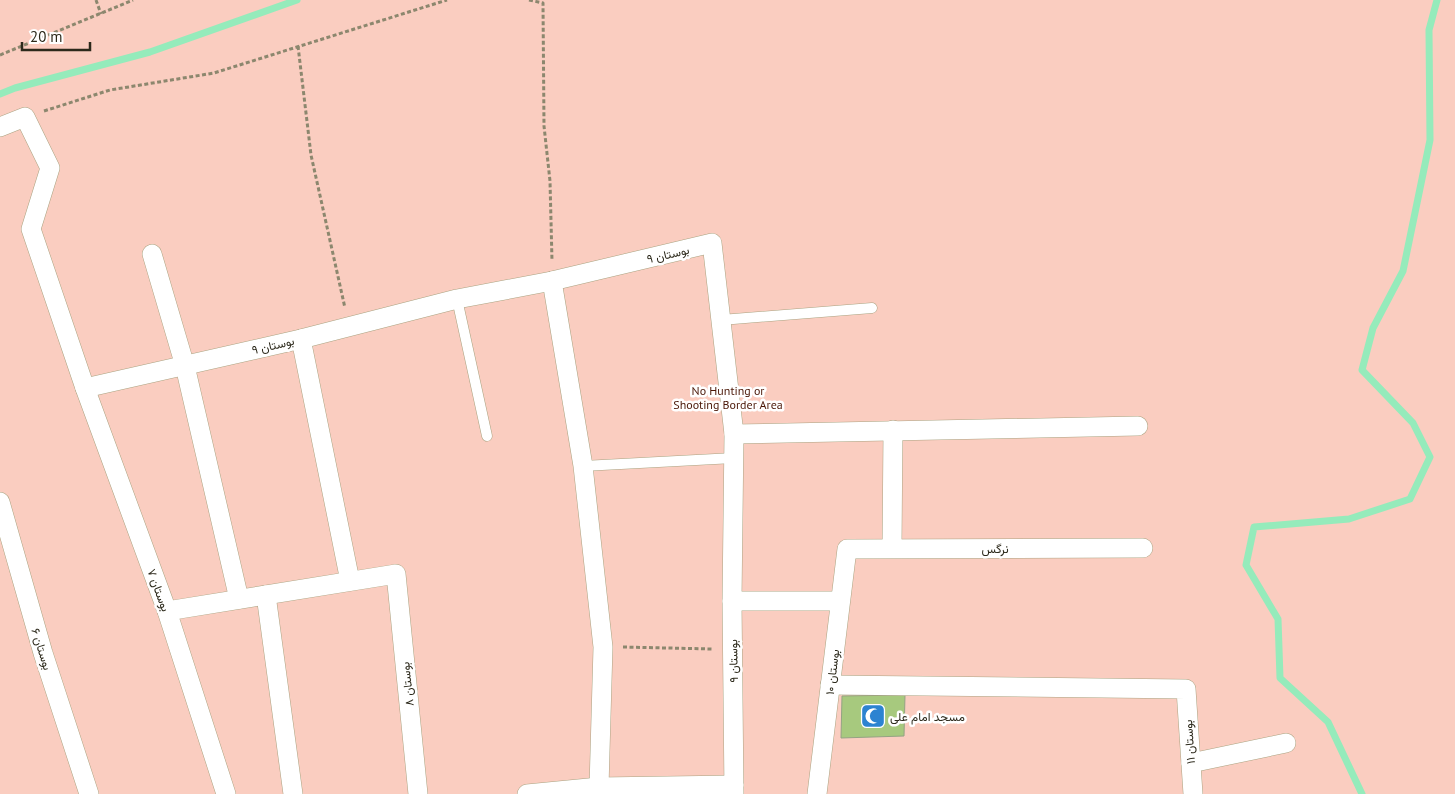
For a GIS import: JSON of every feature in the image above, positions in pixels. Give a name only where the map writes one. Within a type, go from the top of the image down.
[{"type":"street","points":[[0,127],[25,117]]},
{"type":"street","name":"بوستان ۷","points":[[25,117],[50,168],[32,229],[86,388],[167,611],[226,794]]},
{"type":"street","name":"بوستان ۹","points":[[86,388],[301,339],[457,299],[552,281],[712,243],[734,434],[732,601],[734,790]]},
{"type":"street","points":[[152,254],[185,366],[239,599]]},
{"type":"street","points":[[552,281],[583,466],[603,647],[599,787]]},
{"type":"street","points":[[167,611],[350,581],[301,339]]},
{"type":"street","points":[[734,434],[1138,426]]},
{"type":"street","points":[[892,548],[893,430]]},
{"type":"street","name":"بوستان ۶","points":[[0,502],[43,653],[90,794]]},
{"type":"street","name":"نرگس","points":[[846,549],[1143,548]]},
{"type":"street","name":"بوستان ۱۰","points":[[817,794],[846,549]]},
{"type":"street","name":"بوستان ۸","points":[[350,581],[396,574],[418,794]]},
{"type":"street","points":[[266,595],[293,794]]},
{"type":"street","points":[[732,601],[840,601]]},
{"type":"street","name":"بوستان ۱۱","points":[[830,685],[1186,690],[1193,794]]},
{"type":"street","points":[[1191,763],[1286,743]]},
{"type":"street","points":[[527,794],[599,787],[734,790]]},
{"type":"lane","points":[[457,299],[487,436]]},
{"type":"lane","points":[[721,320],[872,308]]},
{"type":"lane","points":[[583,466],[734,458]]},
{"type":"path","points":[[96,0],[101,14]]},
{"type":"path","points":[[0,55],[133,0]]},
{"type":"path","points":[[25,117],[110,90],[214,73],[447,0]]},
{"type":"path","points":[[529,0],[543,3],[544,126],[550,181],[552,281]]},
{"type":"path","points":[[298,46],[311,155],[349,326]]},
{"type":"path","points":[[603,647],[732,650]]},
{"type":"green space","name":"No Hunting or Shooting Border Area","points":[[0,0],[1455,0],[1455,794],[0,794]]},
{"type":"building","name":"مسجد امام علی","points":[[905,695],[904,736],[841,738],[842,696]]},
{"type":"waterway","points":[[0,94],[15,88],[150,52],[297,0]]},
{"type":"waterway","points":[[1362,794],[1328,722],[1280,678],[1278,619],[1246,565],[1254,527],[1349,519],[1410,499],[1430,457],[1413,423],[1362,370],[1373,328],[1403,271],[1430,140],[1429,30],[1437,0]]},
{"type":"place","name":"مسجد امام علی","points":[[873,716]]}]
